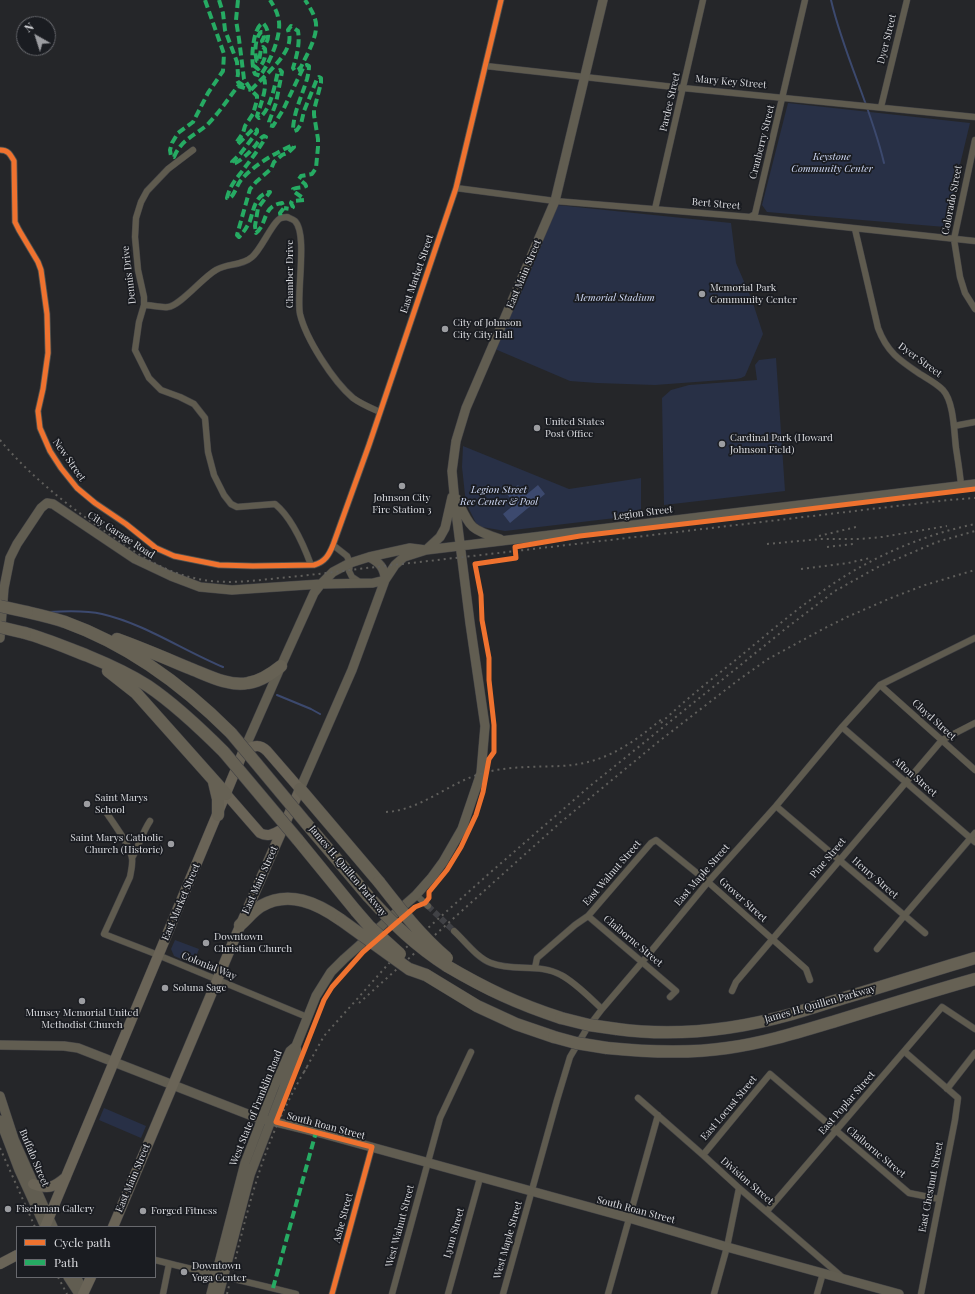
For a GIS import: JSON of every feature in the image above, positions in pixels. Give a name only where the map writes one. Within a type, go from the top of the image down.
[{"type":"highway","name":"James H. Quillen Parkway","points":[[0,606],[64,621],[83,629],[126,651],[163,674],[190,694],[231,733],[389,920],[428,954],[447,962],[469,979],[532,1009],[589,1025],[639,1032],[700,1031],[739,1026],[791,1014],[975,958]]},
{"type":"highway","name":"James H. Quillen Parkway","points":[[0,627],[52,641],[106,662],[148,686],[188,717],[224,752],[356,912],[391,947],[430,978],[459,996],[516,1024],[576,1043],[606,1048],[674,1052],[716,1050],[756,1043],[792,1034],[975,979]]},
{"type":"highway","points":[[83,629],[99,632],[219,679],[233,683],[248,684],[258,681],[281,666]]},
{"type":"highway","points":[[88,656],[136,693],[226,794]]},
{"type":"highway","points":[[211,778],[216,791],[218,815]]},
{"type":"highway","points":[[300,789],[447,962]]},
{"type":"highway","points":[[240,925],[261,906],[276,901],[292,899],[302,900],[315,904],[330,912],[409,969],[430,978]]},
{"type":"main road","name":"East Main Street","points":[[416,895],[437,870],[458,838],[482,767],[485,726],[470,624],[452,471],[456,440],[466,408],[554,201],[603,0]]},
{"type":"main road","name":"Legion Street","points":[[321,584],[333,572],[350,563],[369,557],[410,548],[426,550],[975,484]]},
{"type":"main road","points":[[454,492],[467,521],[472,526],[484,534],[505,540]]},
{"type":"main road","points":[[426,550],[443,532],[454,492]]},
{"type":"main road","name":"City Garage Road","points":[[0,638],[4,588],[10,558],[17,544],[41,508],[47,503],[54,504],[135,559],[171,576],[200,586],[232,590],[321,584],[362,584]]},
{"type":"main road","name":"East Main Street","points":[[113,1226],[240,925],[352,670],[386,580],[395,565],[404,557],[426,550]]},
{"type":"main road","points":[[362,584],[386,580],[385,572],[382,566],[377,561],[369,557]]},
{"type":"main road","name":"East Market Street","points":[[48,1224],[66,1177],[244,750],[314,593],[321,584]]},
{"type":"main road","points":[[244,750],[258,745],[264,748],[300,789]]},
{"type":"main road","points":[[226,794],[260,833],[270,835],[283,829]]},
{"type":"main road","name":"West State of Franklin Road","points":[[219,1294],[220,1276],[241,1174],[266,1120],[290,1051],[296,1046],[318,992],[334,969],[346,956],[416,895]]},
{"type":"main road","name":"South Roan Street","points":[[0,1045],[72,1046],[251,1116],[372,1147],[900,1294]]},
{"type":"main road","name":"Buffalo Street","points":[[0,1096],[14,1139],[48,1224]]},
{"type":"main road","name":"Buffalo Street","points":[[0,1120],[19,1170],[48,1224]]},
{"type":"main road","points":[[33,1184],[49,1187],[58,1184],[66,1177]]},
{"type":"main road","points":[[0,1264],[16,1256]]},
{"type":"main road","name":"West State of Franklin Road","points":[[210,1294],[220,1276]]},
{"type":"main road","points":[[69,1278],[83,1293]]},
{"type":"main road","points":[[76,1278],[83,1293]]},
{"type":"main road","points":[[83,1293],[91,1278]]},
{"type":"street","name":"East Market Street","points":[[332,546],[380,412],[456,188],[486,66],[500,0]]},
{"type":"street","name":"Pardee Street","points":[[655,209],[703,0]]},
{"type":"street","name":"Cranberry Street","points":[[750,217],[755,214],[805,0]]},
{"type":"street","name":"Dyer Street","points":[[881,107],[906,0]]},
{"type":"street","name":"Mary Key Street","points":[[486,66],[683,88],[975,117]]},
{"type":"street","name":"Colorado Street","points":[[975,140],[954,239],[960,277],[965,293],[975,309]]},
{"type":"street","name":"New Street","points":[[0,150],[5,150],[10,153],[14,161],[15,222],[41,270],[47,314],[48,353],[38,411],[40,428],[44,440],[61,468],[77,488],[156,548],[174,556],[219,565],[311,565],[320,563],[326,558],[332,546]]},
{"type":"street","name":"Dennis Drive","points":[[193,150],[168,169],[147,191],[141,202],[136,218],[135,237],[138,270],[144,297],[144,304],[139,322],[136,350],[149,378],[161,390],[194,404],[205,418],[208,452],[214,475],[224,495],[231,504],[237,507],[275,504],[281,509],[302,543],[311,565]]},
{"type":"street","name":"Bert Street","points":[[456,188],[554,201],[750,217],[975,241]]},
{"type":"street","name":"Chamber Drive","points":[[144,304],[169,308],[215,270],[223,267],[238,265],[252,257],[276,221],[287,217],[294,220],[299,227],[301,250],[300,313],[304,326],[326,366],[345,390],[355,399],[380,412]]},
{"type":"street","name":"Dyer Street","points":[[854,229],[882,340],[897,358],[944,390],[949,402],[954,426],[962,485]]},
{"type":"street","points":[[954,426],[975,422]]},
{"type":"street","points":[[332,546],[347,556],[350,563],[349,571],[352,577],[362,584]]},
{"type":"street","name":"East Maple Street","points":[[532,1192],[570,1057],[586,1030],[602,1009],[708,882],[776,806],[842,727],[880,685],[975,638]]},
{"type":"street","name":"Cloyd Street","points":[[880,685],[975,770]]},
{"type":"street","points":[[942,740],[975,723]]},
{"type":"street","name":"Afton Street","points":[[842,727],[905,782],[974,838]]},
{"type":"street","name":"Pine Street","points":[[732,992],[736,982],[942,740]]},
{"type":"street","name":"Henry Street","points":[[776,806],[925,933]]},
{"type":"street","points":[[106,812],[129,849],[132,858]]},
{"type":"street","points":[[132,858],[150,821]]},
{"type":"street","points":[[877,949],[904,916],[974,838]]},
{"type":"street","name":"Grover Street","points":[[656,840],[708,882],[806,969],[810,980]]},
{"type":"street","name":"East Walnut Street","points":[[535,968],[537,958],[575,925],[588,916],[651,843],[656,840]]},
{"type":"street","name":"Colonial Way","points":[[132,858],[130,877],[104,934],[307,1017]]},
{"type":"street","points":[[416,895],[428,906]]},
{"type":"street","name":"Claiborne Street","points":[[588,916],[643,961],[676,991],[670,997]]},
{"type":"street","points":[[454,931],[478,954],[491,963],[507,967],[543,969],[561,974],[602,1009]]},
{"type":"street","name":"East Poplar Street","points":[[767,1211],[905,1052],[942,1007],[975,1029]]},
{"type":"street","points":[[428,1163],[440,1118],[471,1052]]},
{"type":"street","name":"East Chestnut Street","points":[[905,1052],[958,1098],[921,1294]]},
{"type":"street","points":[[947,1089],[975,1053]]},
{"type":"street","name":"Claiborne Street","points":[[770,1074],[909,1194],[939,1199]]},
{"type":"street","name":"East Locust Street","points":[[703,1155],[770,1074]]},
{"type":"street","name":"Division Street","points":[[638,1098],[843,1278]]},
{"type":"street","points":[[608,1294],[658,1115]]},
{"type":"street","name":"Ashe Street","points":[[332,1294],[372,1147]]},
{"type":"street","name":"West Walnut Street","points":[[392,1294],[428,1163]]},
{"type":"street","name":"Lynn Street","points":[[448,1294],[480,1178]]},
{"type":"street","points":[[714,1294],[727,1247],[739,1188]]},
{"type":"street","name":"West Maple Street","points":[[504,1294],[532,1192]]},
{"type":"street","points":[[156,1260],[272,1291],[296,1294]]},
{"type":"street","points":[[163,1294],[170,1264]]},
{"type":"street","points":[[817,1294],[823,1273]]},
{"type":"green space","name":"Keystone Community Center","points":[[788,103],[970,123],[945,227],[767,212],[762,205]]},
{"type":"green space","name":"Memorial Stadium","points":[[557,205],[731,223],[736,263],[752,300],[763,334],[745,376],[736,379],[655,385],[570,381],[495,349]]},
{"type":"green space","name":"Cardinal Park (Howard Johnson Field)","points":[[776,358],[785,491],[664,505],[662,398],[671,390],[689,385],[757,380],[755,365],[759,360]]},
{"type":"green space","name":"Legion Street Rec Center & Pool","points":[[463,446],[569,489],[641,478],[641,515],[505,531],[482,527],[476,523],[467,505],[462,467]]},
{"type":"green space","points":[[175,940],[199,949],[193,964],[174,956],[171,949]]},
{"type":"green space","points":[[104,1108],[146,1126],[141,1138],[99,1120]]},
{"type":"shaded area","points":[[518,485],[526,495],[538,485],[545,494],[510,523],[503,514],[515,504],[507,494]]},
{"type":"waterway","points":[[831,0],[836,21],[879,142],[884,163]]},
{"type":"waterway","points":[[49,612],[89,612],[118,618],[223,667]]},
{"type":"waterway","points":[[277,695],[320,714]]},
{"type":"tunnel","points":[[428,906],[454,931]]},
{"type":"railway","points":[[0,440],[36,478],[77,511],[148,560],[182,575],[205,580],[226,582],[305,575],[975,498]]},
{"type":"railway","points":[[661,723],[782,622],[834,583],[891,551],[933,535],[975,524]]},
{"type":"railway","points":[[767,544],[821,539],[859,539],[882,537],[947,526]]},
{"type":"railway","points":[[819,536],[856,527]]},
{"type":"railway","points":[[304,1072],[324,1036],[391,961],[590,786],[789,626],[835,591],[878,567],[937,542],[975,531]]},
{"type":"railway","points":[[827,547],[853,544]]},
{"type":"railway","points":[[801,569],[848,563],[870,558]]},
{"type":"railway","points":[[359,1003],[561,822],[658,742],[768,659],[847,617],[891,598],[925,585],[975,570]]},
{"type":"railway","points":[[386,812],[411,807],[468,778],[490,771],[520,767],[561,766],[591,761],[604,757],[628,744],[663,718]]},
{"type":"railway","points":[[227,1294],[259,1172],[277,1125],[307,1067]]},
{"type":"railway","points":[[0,1148],[35,1226]]},
{"type":"railway","points":[[59,1278],[67,1294]]},
{"type":"marked path","points":[[205,0],[224,54],[223,71],[208,93],[193,122],[178,133],[172,143],[170,150],[171,156],[174,157],[184,142],[207,125],[238,86],[251,90]]},
{"type":"marked path","points":[[219,0],[223,13],[225,30],[237,62],[237,80],[244,86]]},
{"type":"marked path","points":[[238,0],[236,20],[244,79],[257,96],[257,100],[253,114],[236,143],[238,144],[254,128],[257,132],[232,162],[232,164],[238,162],[259,140],[264,136],[266,137],[254,156],[232,184],[227,198],[232,196],[241,180],[258,164],[293,145],[294,147],[274,162],[271,169],[250,189],[237,235],[239,237],[250,221],[258,199],[270,192],[258,208],[255,226],[256,233],[260,229],[268,211],[276,205],[282,203],[284,208],[280,213],[281,218]]},
{"type":"marked path","points":[[262,73],[272,54],[278,38],[279,30],[279,23],[275,8],[270,0]]},
{"type":"marked path","points":[[251,90],[277,64],[285,52],[289,40],[288,30],[291,26],[298,31],[299,36],[298,50],[293,68],[295,71],[301,67],[316,31],[314,16],[305,0]]},
{"type":"marked path","points":[[253,65],[258,69],[265,57],[265,49],[263,47],[261,49],[259,61],[257,61],[256,42],[259,35],[263,32],[263,43],[266,43],[268,38],[267,30],[263,23],[256,31],[252,55],[253,69],[255,74],[261,76]]},
{"type":"marked path","points":[[263,77],[265,81],[265,90],[257,116],[259,118],[267,109],[278,71],[280,70],[282,72],[276,103],[269,122],[269,125],[273,126],[283,110],[304,66],[309,66],[307,79],[295,116],[294,131],[297,130],[301,124],[304,111],[317,79],[319,77],[321,78],[314,110],[318,139],[316,168],[312,174],[301,176],[299,179],[306,186],[293,189],[293,191],[304,200],[292,201],[291,203],[293,207],[291,209],[284,208]]},
{"type":"marked path","points":[[273,1288],[316,1132]]},
{"type":"cycle path","points":[[0,150],[8,153],[14,161],[15,222],[41,270],[47,314],[48,353],[38,411],[40,428],[50,451],[61,468],[77,488],[95,503],[126,524],[156,548],[174,556],[219,565],[314,565],[326,558],[333,545],[369,445],[456,188],[501,0]]},
{"type":"cycle path","points":[[332,1294],[372,1147],[276,1122],[324,1000],[332,987],[363,952],[415,907],[425,903],[429,898],[429,892],[447,870],[461,847],[476,815],[483,792],[489,759],[494,752],[494,725],[489,680],[489,658],[482,620],[481,595],[475,564],[516,558],[515,547],[580,536],[975,489]]},
{"type":"place","name":"Memorial Park Community Center","points":[[702,294]]},
{"type":"place","name":"City of Johnson City City Hall","points":[[445,329]]},
{"type":"place","name":"United States Post Office","points":[[537,428]]},
{"type":"place","name":"Cardinal Park (Howard Johnson Field)","points":[[722,444]]},
{"type":"place","name":"Johnson City Fire Station 3","points":[[402,486]]},
{"type":"place","name":"Saint Marys School","points":[[87,804]]},
{"type":"place","name":"Saint Marys Catholic Church (Historic)","points":[[171,844]]},
{"type":"place","name":"Downtown Christian Church","points":[[206,943]]},
{"type":"place","name":"Soluna Sage","points":[[165,988]]},
{"type":"place","name":"Munsey Memorial United Methodist Church","points":[[82,1001]]},
{"type":"place","name":"Fischman Gallery","points":[[8,1209]]},
{"type":"place","name":"Forged Fitness","points":[[143,1211]]},
{"type":"place","name":"Downtown Yoga Center","points":[[184,1272]]}]
